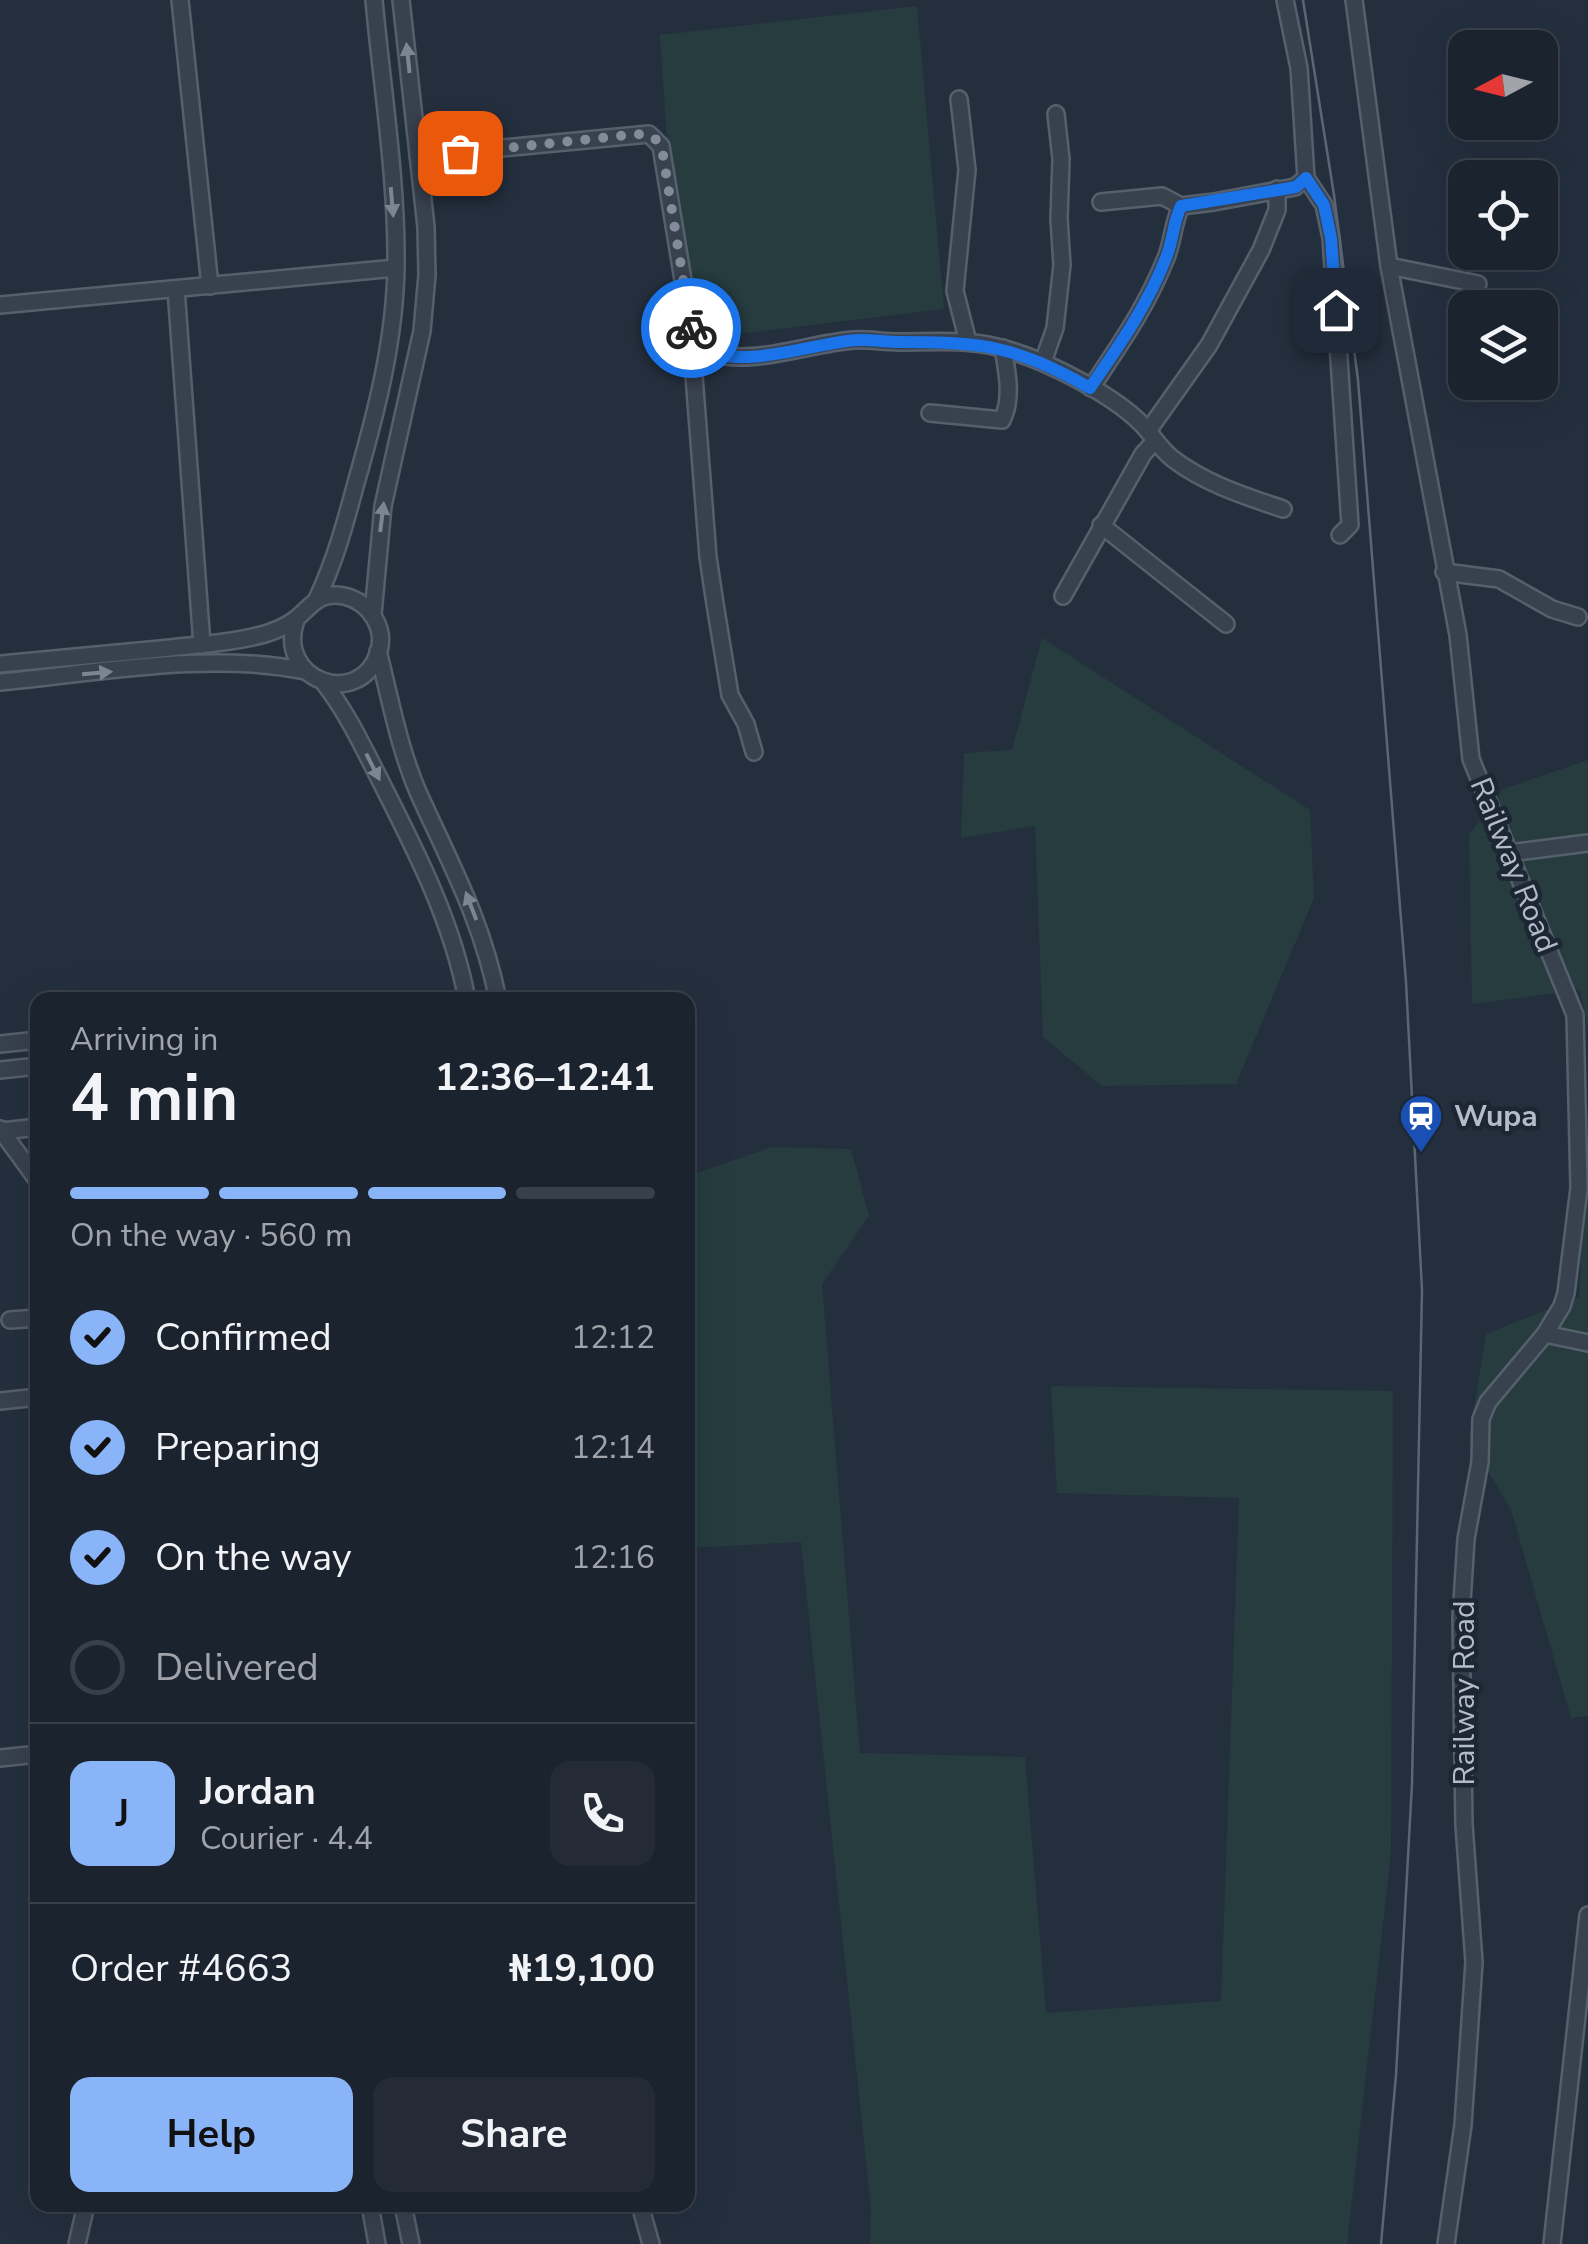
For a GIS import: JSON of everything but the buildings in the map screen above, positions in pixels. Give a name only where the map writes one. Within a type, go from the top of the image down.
[{"type":"street","points":[[180,0],[210,286]]},
{"type":"street","points":[[318,599],[338,555],[383,383],[396,268],[374,0]]},
{"type":"street","points":[[373,614],[382,506],[422,331],[427,275],[401,0]]},
{"type":"street","points":[[1286,0],[1299,68],[1306,178],[1324,205],[1331,238],[1350,524],[1340,535]]},
{"type":"street","name":"Railway Road","points":[[1354,0],[1389,266],[1458,635],[1470,759],[1575,1016],[1579,1188],[1566,1293],[1546,1334],[1488,1402],[1481,1418],[1480,1462],[1466,1539],[1460,1618],[1464,1824],[1474,1962],[1463,2125],[1446,2244]]},
{"type":"street","points":[[959,99],[967,170],[955,291],[968,342]]},
{"type":"street","points":[[1042,362],[1055,328],[1062,265],[1058,220],[1061,159],[1056,114]]},
{"type":"street","points":[[418,156],[638,134],[655,138],[663,155],[691,329],[703,351],[728,356],[796,351],[854,340],[968,342],[1003,348],[1042,362],[1090,388],[1173,459],[1212,482],[1283,509]]},
{"type":"street","points":[[1101,202],[1162,196],[1181,206],[1296,187],[1306,178]]},
{"type":"street","points":[[1064,596],[1151,437],[1209,345],[1261,250],[1277,210],[1278,189]]},
{"type":"street","points":[[1090,388],[1131,333],[1167,257],[1173,222],[1181,206]]},
{"type":"street","points":[[1389,266],[1478,284]]},
{"type":"street","points":[[0,305],[396,268]]},
{"type":"street","points":[[176,290],[202,644]]},
{"type":"street","points":[[930,413],[1002,420],[1008,391],[1003,348]]},
{"type":"street","points":[[709,353],[699,361],[694,376],[708,558],[730,695],[746,724],[754,752]]},
{"type":"street","points":[[1101,526],[1226,624]]},
{"type":"street","points":[[1444,572],[1498,579],[1552,609],[1578,617]]},
{"type":"street","points":[[304,672],[292,647],[296,620],[304,608],[318,599],[342,595],[362,603],[373,614],[380,632],[378,651],[417,790],[470,901],[496,992]]},
{"type":"street","points":[[0,664],[202,644],[268,633],[296,620]]},
{"type":"street","points":[[324,683],[349,682],[365,674],[378,651]]},
{"type":"street","points":[[0,682],[222,662],[269,664],[304,672],[324,683],[354,730],[427,876],[442,911],[465,992]]},
{"type":"street","points":[[1509,853],[1588,843]]},
{"type":"street","points":[[0,1044],[30,1041]]},
{"type":"street","points":[[0,1070],[30,1067]]},
{"type":"street","points":[[1,1130],[30,1128]]},
{"type":"street","points":[[1,1130],[30,1170]]},
{"type":"street","points":[[10,1320],[30,1319]]},
{"type":"street","points":[[1546,1334],[1588,1343]]},
{"type":"street","points":[[0,1400],[30,1398]]},
{"type":"street","points":[[0,1758],[30,1755]]},
{"type":"street","points":[[1552,2244],[1588,1915]]},
{"type":"street","points":[[1568,2094],[1588,2094]]},
{"type":"street","points":[[76,2244],[84,2212]]},
{"type":"street","points":[[371,2212],[377,2244]]},
{"type":"street","points":[[404,2212],[410,2244]]},
{"type":"street","points":[[642,2212],[651,2244]]},
{"type":"green space","points":[[917,6],[944,309],[680,341],[660,35]]},
{"type":"green space","points":[[1042,638],[1310,810],[1314,898],[1236,1084],[1102,1086],[1043,1037],[1035,826],[961,838],[964,753],[1012,750]]},
{"type":"green space","points":[[1588,760],[1588,1027],[1580,990],[1472,1004],[1469,835],[1503,789]]},
{"type":"green space","points":[[1588,1128],[1588,1716],[1571,1718],[1511,1510],[1469,1439],[1486,1334],[1579,1297]]},
{"type":"green space","points":[[772,1147],[851,1149],[869,1216],[822,1284],[860,1753],[1025,1757],[1046,2013],[1221,2001],[1239,1498],[1057,1493],[1051,1386],[1393,1391],[1391,1853],[1347,2244],[870,2244],[871,2209],[801,1542],[695,1548],[695,1174]]},
{"type":"tram line","points":[[1303,0],[1358,380],[1406,982],[1422,1290],[1412,1784],[1396,2075],[1381,2244]]},
{"type":"way so far","points":[[460,153],[638,134],[655,138],[663,155],[691,328]]},
{"type":"place","name":"Wupa","points":[[1421,1154]]},
{"type":"route","points":[[691,328],[703,351],[716,356],[796,351],[854,340],[968,342],[1032,357],[1090,388],[1131,333],[1167,257],[1173,222],[1181,206],[1296,187],[1306,178],[1324,205],[1331,238],[1336,310]]}]
